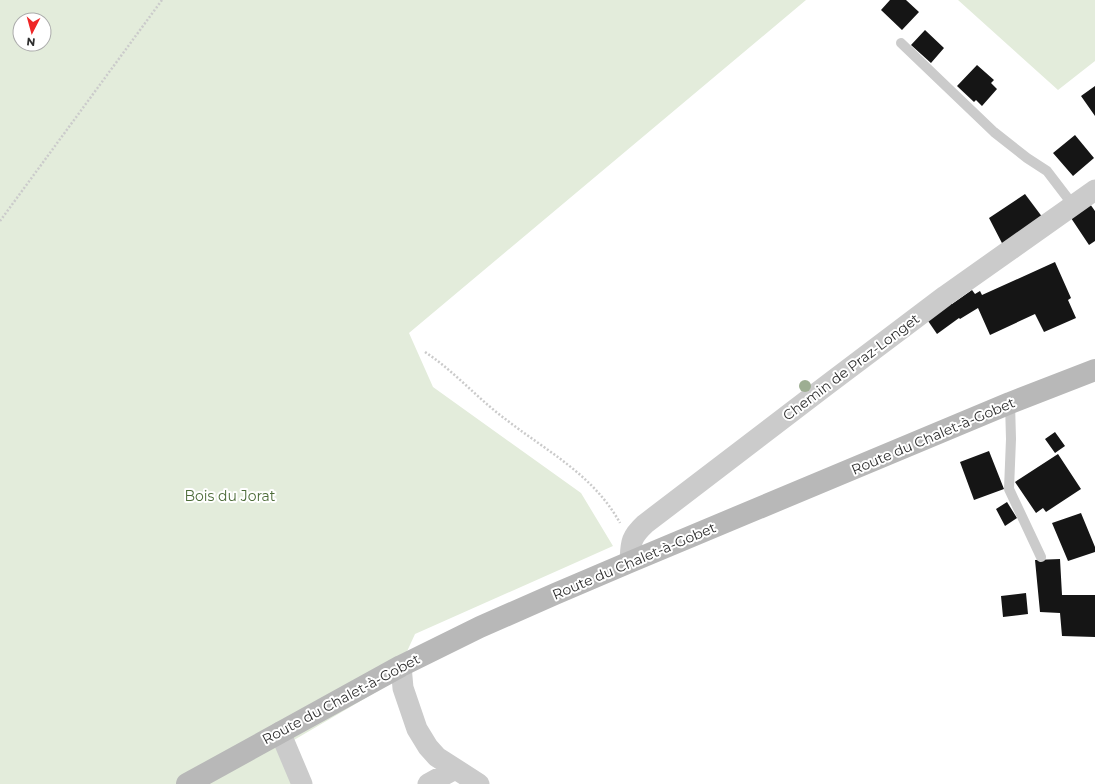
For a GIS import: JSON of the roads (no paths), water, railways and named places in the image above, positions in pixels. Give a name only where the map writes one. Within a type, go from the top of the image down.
[{"type":"main road","name":"Route du Chalet-à-Gobet","points":[[187,784],[401,666],[480,627],[555,594],[630,552],[1095,370]]},
{"type":"street","name":"Chemin de Praz-Longet","points":[[630,552],[638,531],[646,524],[826,385],[945,296],[1095,190]]},
{"type":"street","points":[[401,666],[403,688],[417,729],[428,747],[437,757],[479,784]]},
{"type":"street","points":[[280,732],[302,784]]},
{"type":"street","points":[[428,784],[455,769]]},
{"type":"lane","points":[[901,43],[994,132],[1027,158],[1047,171],[1073,205]]},
{"type":"lane","points":[[1010,403],[1012,439],[1009,489],[1041,557]]},
{"type":"park label","name":"Bois du Jorat","points":[[230,496]]}]
